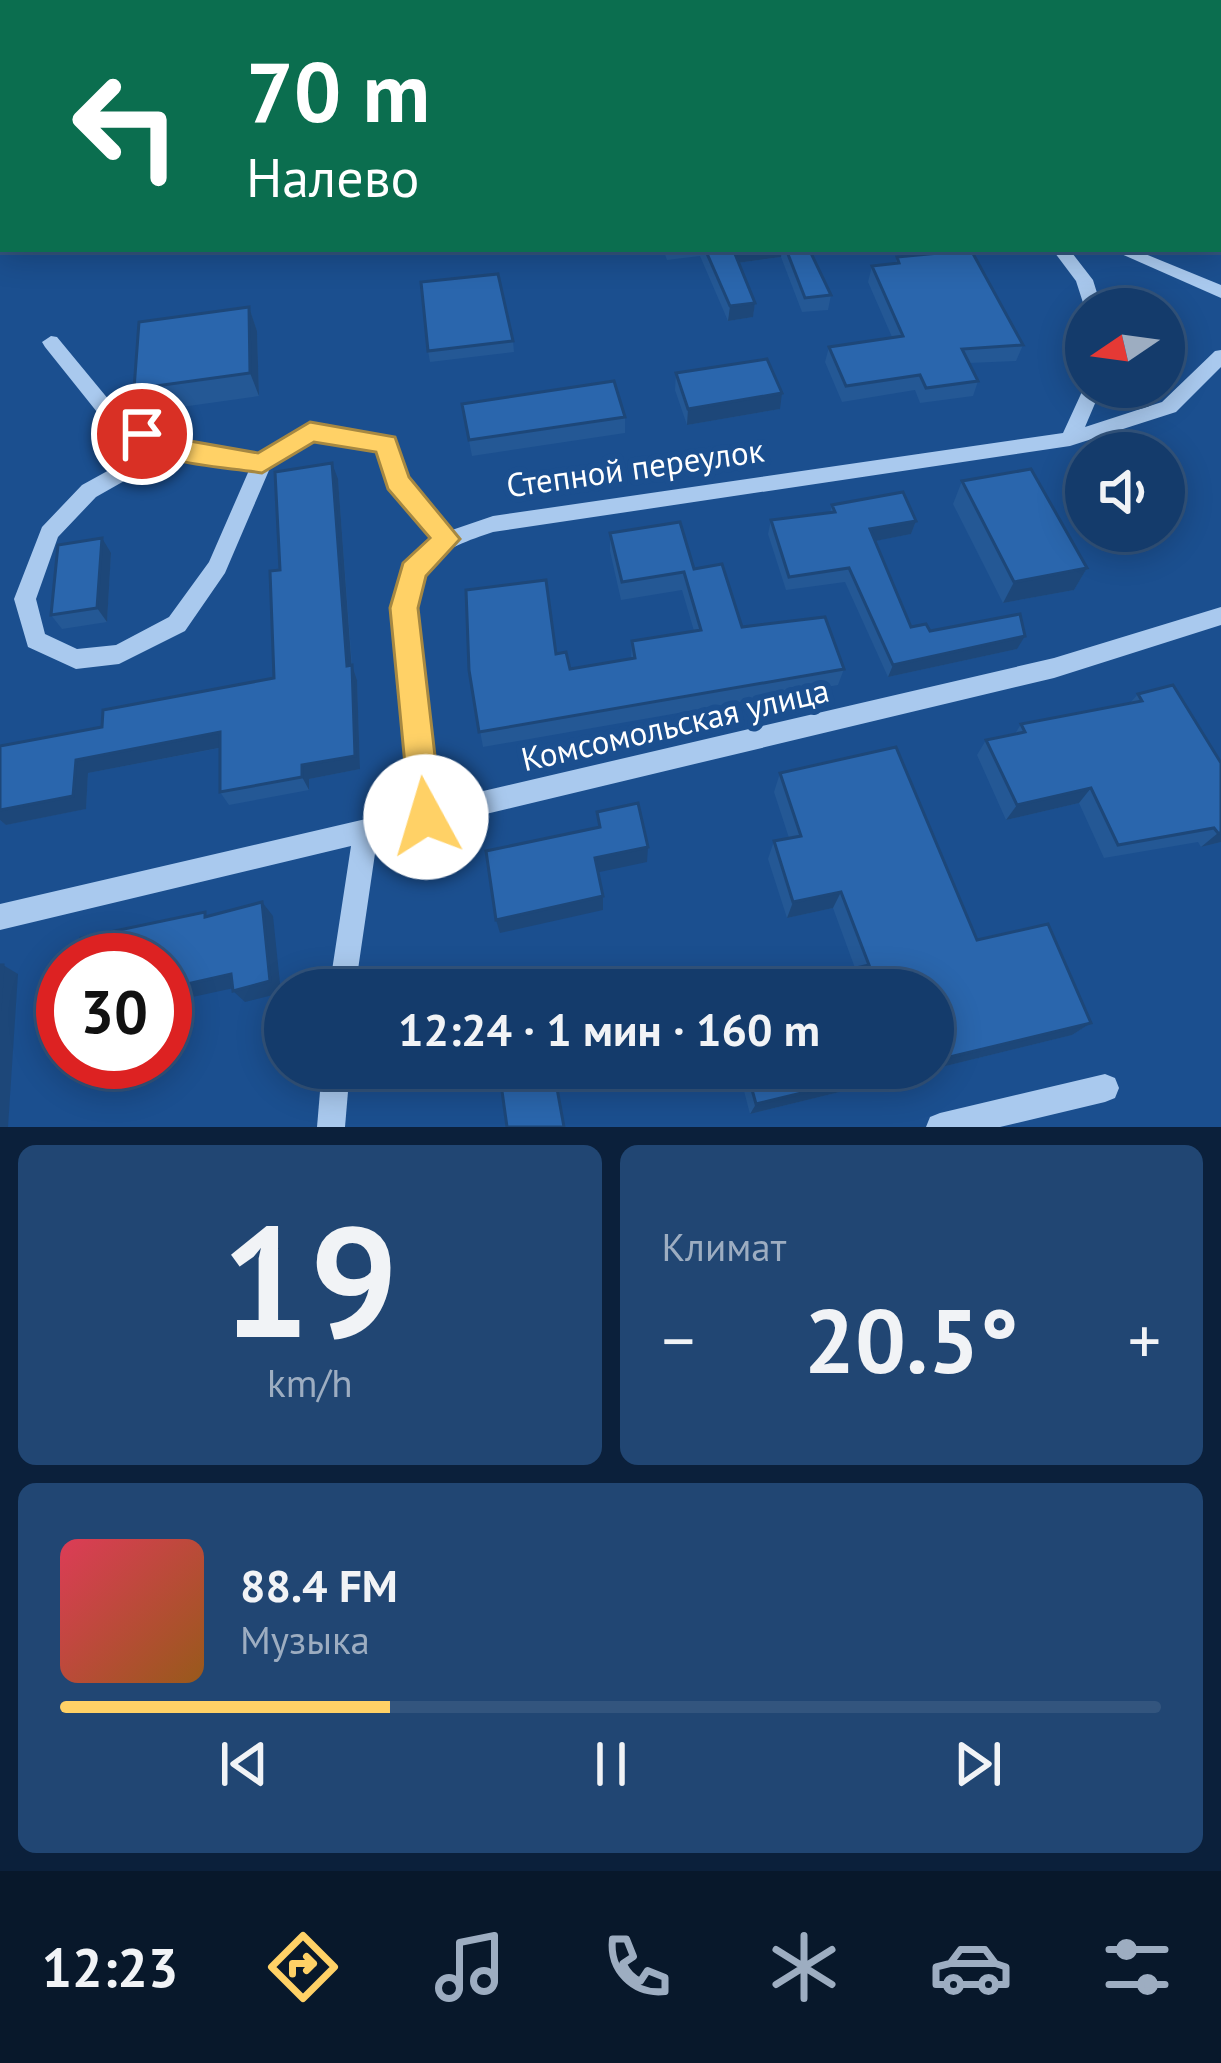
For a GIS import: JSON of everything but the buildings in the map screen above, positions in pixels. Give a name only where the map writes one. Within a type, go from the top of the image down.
[{"type":"street","points":[[1062,252],[1086,288]]},
{"type":"street","points":[[1125,252],[1221,292]]},
{"type":"street","points":[[51,342],[116,422],[168,447],[262,463]]},
{"type":"street","name":"Степной переулок","points":[[1091,432],[1168,407],[1221,356]]},
{"type":"street","points":[[168,447],[88,491],[49,533],[26,599],[36,640],[76,659],[119,654],[177,624],[218,567],[262,463],[310,432],[386,444],[398,482],[447,539],[413,571],[404,608],[426,817]]},
{"type":"street","name":"Степной переулок","points":[[447,539],[493,524],[1065,440]]},
{"type":"street","name":"Комсомольская улица","points":[[0,917],[1054,668],[1221,616]]},
{"type":"street","points":[[345,969],[366,829]]},
{"type":"street","points":[[940,1127],[1105,1088]]},
{"type":"street","points":[[331,1127],[334,1089]]},
{"type":"route","points":[[142,434],[168,447],[262,463],[310,432],[386,444],[398,482],[447,539],[413,571],[404,608],[426,817]]}]
